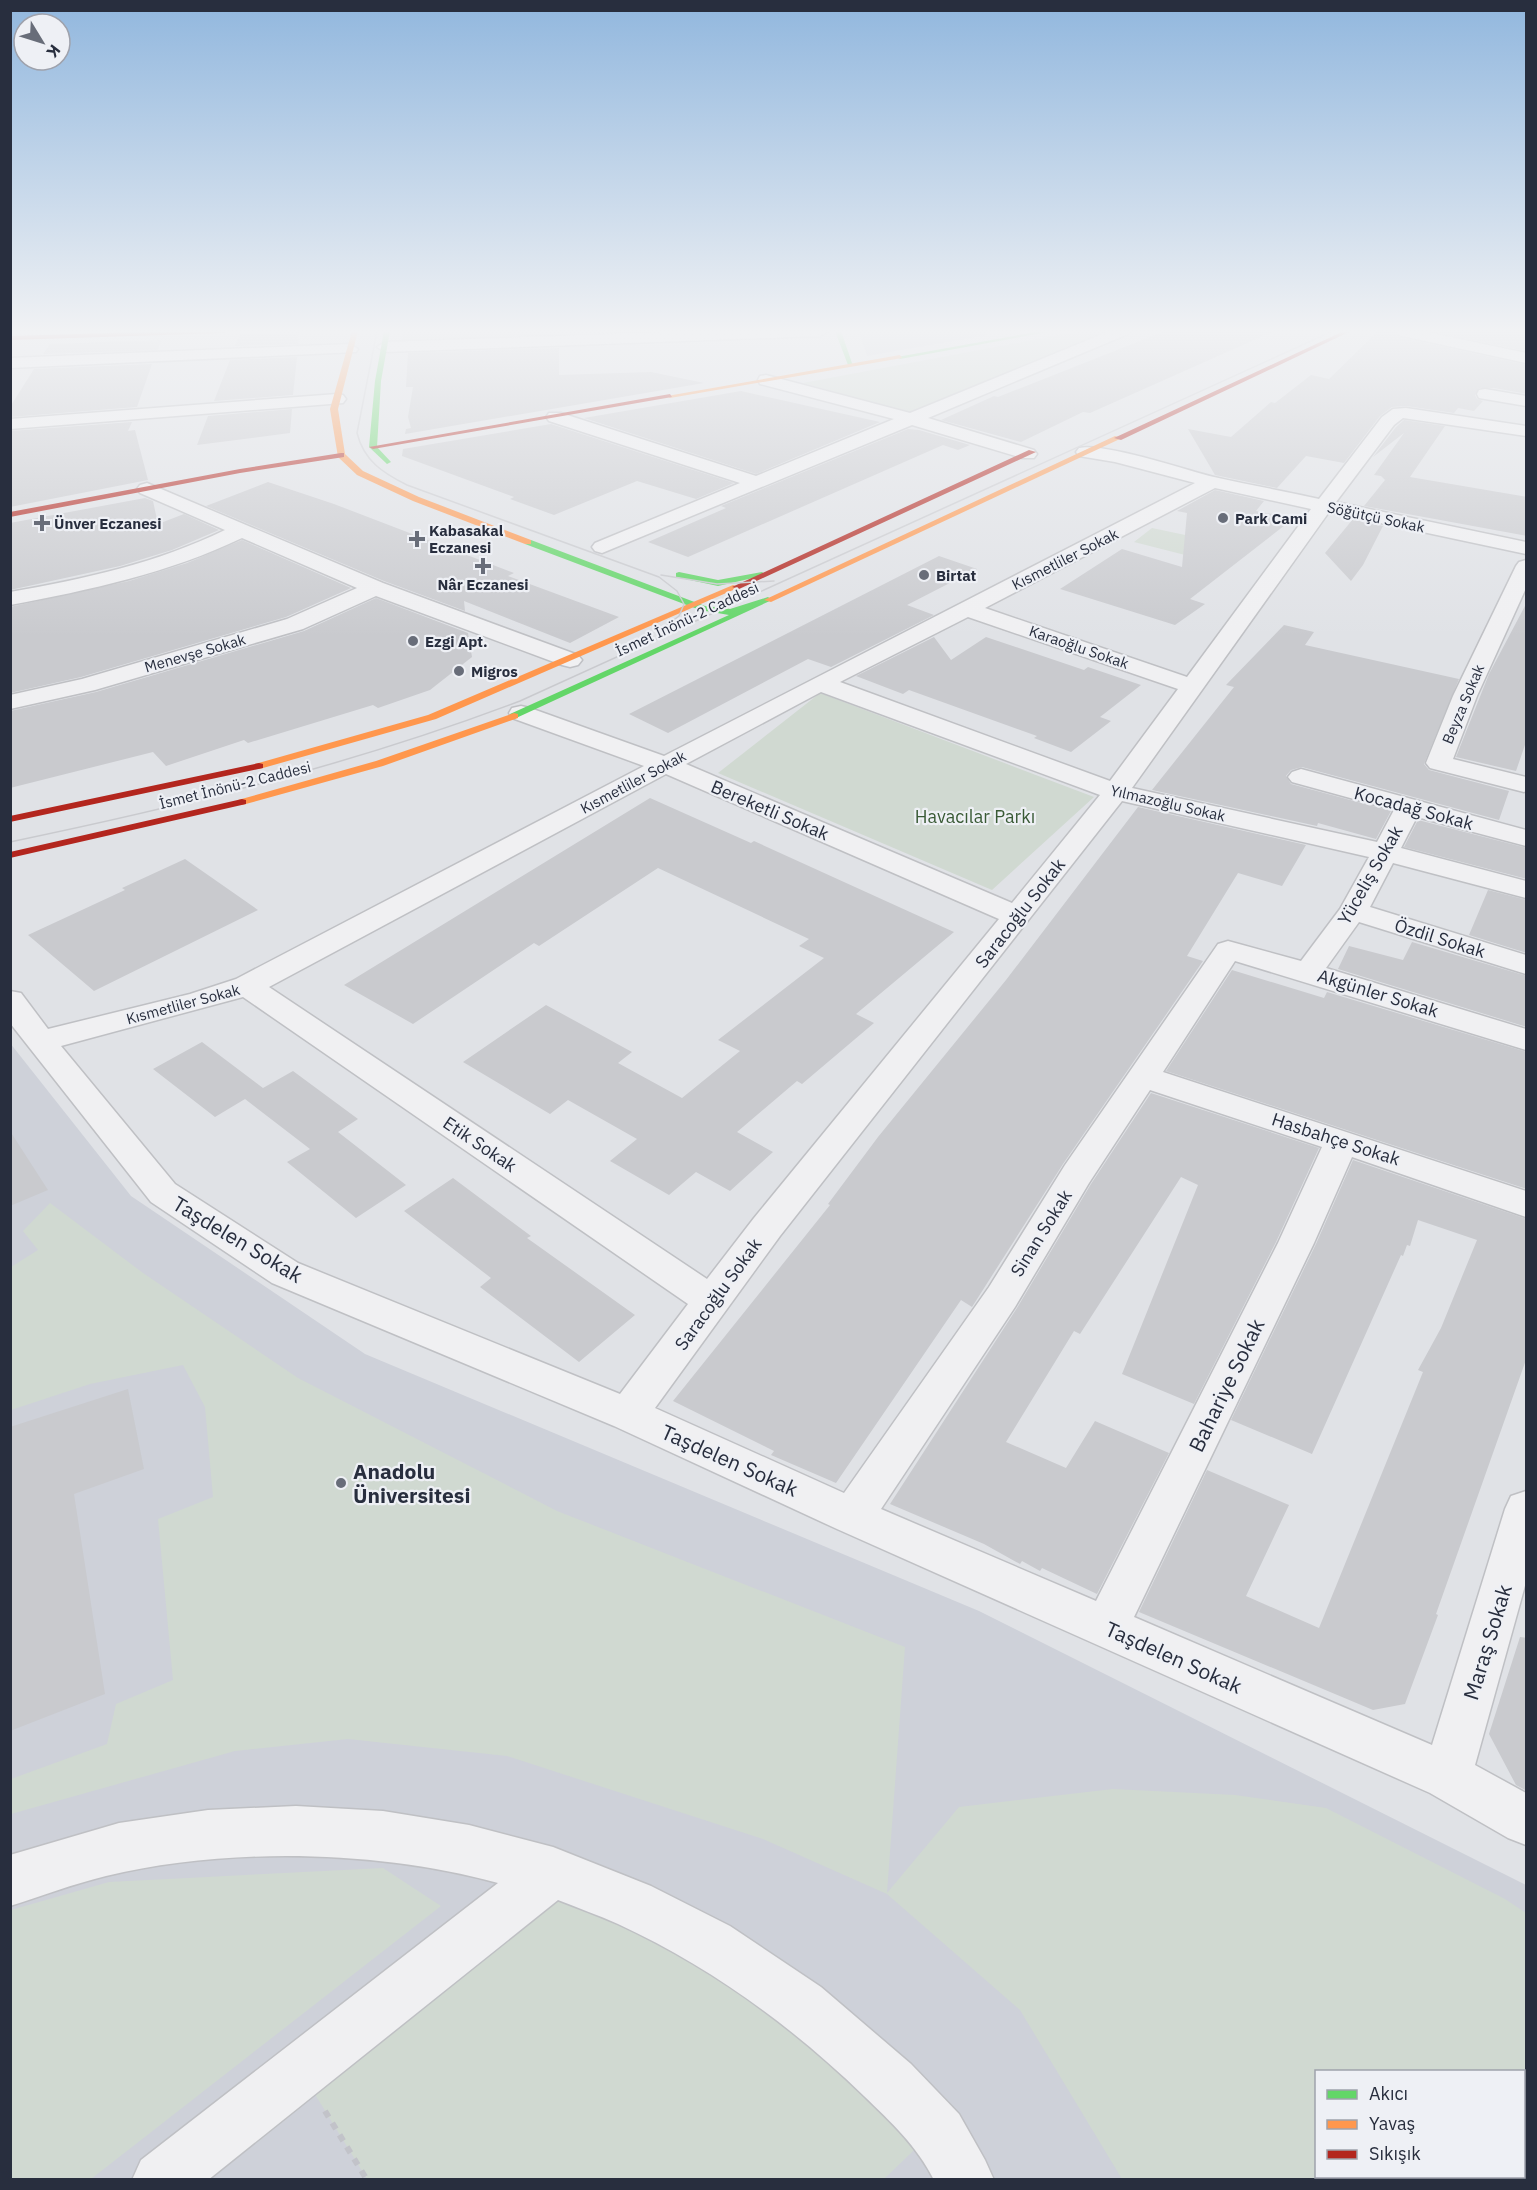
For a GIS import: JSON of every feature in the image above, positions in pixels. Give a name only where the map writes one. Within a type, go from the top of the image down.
[{"type":"street","points":[[338,433],[341,455],[360,473],[390,488],[696,605]]},
{"type":"street","points":[[374,433],[373,447],[392,466],[401,471]]},
{"type":"street","points":[[373,447],[457,433]]},
{"type":"street","points":[[605,433],[755,482]]},
{"type":"street","points":[[596,545],[872,433]]},
{"type":"street","points":[[960,433],[1029,454]]},
{"type":"street","name":"İsmet İnönü-2 Caddesi","points":[[10,855],[289,791],[423,751],[521,713],[1126,433]]},
{"type":"street","name":"Saracoğlu Sokak","points":[[628,1414],[767,1227],[1116,792],[1191,686],[1379,433]]},
{"type":"street","name":"İsmet İnönü-2 Caddesi","points":[[10,819],[283,761],[432,717],[696,605],[710,605],[762,576],[1046,446]]},
{"type":"street","name":"Söğütçü Sokak","points":[[1085,452],[1116,457],[1212,482],[1527,548]]},
{"type":"street","points":[[10,515],[341,455]]},
{"type":"street","name":"Kısmetliler Sokak","points":[[40,1041],[198,1001],[247,986],[820,683],[1212,482]]},
{"type":"street","points":[[147,489],[375,588],[570,660]]},
{"type":"street","points":[[10,599],[69,588],[181,559],[242,530]]},
{"type":"street","points":[[596,545],[624,555]]},
{"type":"street","points":[[597,566],[636,588],[652,606],[652,616],[622,637]]},
{"type":"street","name":"Beyza Sokak","points":[[1518,808],[1439,763],[1465,696],[1527,566]]},
{"type":"street","points":[[694,634],[712,618],[705,590],[698,583],[673,573],[718,583],[762,576]]},
{"type":"street","name":"Menevşe Sokak","points":[[10,702],[87,685],[295,624],[375,588]]},
{"type":"street","points":[[710,605],[738,611],[755,606]]},
{"type":"street","name":"Karaoğlu Sokak","points":[[967,609],[1191,686]]},
{"type":"street","name":"Yılmazoğlu Sokak","points":[[820,683],[1116,792],[1385,852],[1527,890]]},
{"type":"street","name":"Bereketli Sokak","points":[[521,713],[666,765],[1017,916]]},
{"type":"street","name":"Kocadağ Sokak","points":[[1301,777],[1409,807],[1518,808]]},
{"type":"street","name":"Yüceliş Sokak","points":[[1308,972],[1353,911],[1409,807]]},
{"type":"street","name":"Özdil Sokak","points":[[1353,911],[1527,965]]},
{"type":"street","name":"Akgünler Sokak","points":[[1228,950],[1308,972],[1527,1040]]},
{"type":"street","name":"Sinan Sokak","points":[[852,1516],[1002,1297],[1077,1174],[1228,950]]},
{"type":"street","name":"Etik Sokak","points":[[247,986],[713,1302]]},
{"type":"street","name":"Taşdelen Sokak","points":[[10,1000],[40,1041],[163,1193],[285,1272],[628,1414],[852,1516],[1447,1776],[1527,1820]]},
{"type":"street","name":"Hasbahçe Sokak","points":[[1144,1077],[1527,1204]]},
{"type":"street","name":"Bahariye Sokak","points":[[1106,1627],[1296,1243],[1342,1141]]},
{"type":"street","name":"Maraş Sokak","points":[[1447,1776],[1527,1509]]},
{"type":"street","points":[[10,1881],[117,1848],[254,1831],[321,1831],[387,1835],[451,1845],[515,1860],[553,1872],[640,1906],[701,1937],[760,1976],[820,2020],[879,2071],[936,2129],[965,2180]]},
{"type":"street","points":[[161,2180],[553,1872]]},
{"type":"path","points":[[300,2070],[367,2180]]},
{"type":"shaded area","name":"Anadolu Üniversitesi","points":[[10,1043],[131,1196],[365,1354],[979,1611],[1526,1885],[1526,2179],[11,2179]]},
{"type":"green space","points":[[1152,528],[1209,540],[1189,556],[1134,542]]},
{"type":"green space","name":"Havacılar Parkı","points":[[820,693],[1094,797],[992,890],[718,773]]},
{"type":"green space","points":[[50,1203],[143,1273],[298,1378],[557,1511],[905,1647],[887,1893],[959,1807],[1113,1789],[1235,1795],[1326,1808],[1505,1899],[1526,1913],[1526,2179],[1122,2179],[1020,2010],[887,1894],[763,1839],[507,1756],[348,1739],[235,1751],[11,1814],[11,1779],[107,1744],[116,1704],[173,1680],[158,1519],[213,1497],[205,1407],[183,1365],[90,1384],[11,1410],[11,1267],[38,1250],[23,1231]]},
{"type":"green space","points":[[383,1868],[441,1906],[91,2179],[11,2179],[11,1910],[109,1882]]},
{"type":"green space","points":[[578,1880],[936,2129],[884,2179],[367,2179],[300,2070]]},
{"type":"building","points":[[10,433],[136,433],[148,480],[10,507]]},
{"type":"building","points":[[201,433],[288,433],[197,445]]},
{"type":"building","points":[[497,433],[580,433],[734,483],[696,499],[637,481],[554,515],[510,499],[514,497],[402,456],[403,449]]},
{"type":"building","points":[[631,433],[853,433],[756,474]]},
{"type":"building","points":[[898,433],[930,433],[970,445],[958,450],[943,445],[688,557],[648,542],[726,508],[721,506]]},
{"type":"building","points":[[989,433],[1039,433],[1021,442]]},
{"type":"building","points":[[1190,433],[1211,433],[1231,437],[1235,433],[1367,433],[1344,463],[1306,456],[1277,488],[1215,475]]},
{"type":"building","points":[[1391,433],[1404,433],[1373,457]]},
{"type":"building","points":[[1404,433],[1440,433],[1410,477],[1527,497],[1527,536],[1364,506],[1385,480],[1381,476],[1374,475]]},
{"type":"building","points":[[268,482],[334,504],[514,573],[508,576],[619,617],[570,643],[464,601],[465,611],[384,581],[206,506]]},
{"type":"building","points":[[1215,490],[1264,501],[1256,511],[1294,518],[1190,599],[1205,604],[1175,625],[1060,589],[1122,549],[1182,567],[1187,513],[1177,511]]},
{"type":"building","points":[[145,498],[153,501],[158,524],[184,514],[219,530],[172,550],[120,566],[10,590],[10,523]]},
{"type":"building","points":[[1353,519],[1383,526],[1363,565],[1351,581],[1325,553]]},
{"type":"building","points":[[242,540],[351,588],[286,617],[81,677],[10,693],[10,607],[129,581],[187,563]]},
{"type":"building","points":[[939,556],[977,569],[907,605],[934,615],[831,667],[808,659],[668,733],[629,714]]},
{"type":"building","points":[[376,598],[468,633],[472,657],[430,690],[378,708],[373,705],[248,743],[244,740],[166,766],[153,752],[10,788],[10,711],[96,692],[304,631]]},
{"type":"building","points":[[1527,602],[1527,739],[1516,771],[1456,757],[1489,674]]},
{"type":"building","points":[[1284,625],[1314,632],[1305,645],[1459,679],[1424,764],[1429,770],[1509,791],[1499,820],[1302,767],[1291,770],[1286,776],[1291,784],[1391,811],[1376,839],[1318,823],[1317,826],[1152,790],[1234,687],[1226,685]]},
{"type":"building","points":[[934,637],[951,660],[986,637],[1084,670],[1088,667],[1141,685],[1100,717],[1111,721],[1071,752],[1034,738],[1037,736],[909,690],[903,694],[856,676]]},
{"type":"building","points":[[650,798],[751,843],[754,841],[954,932],[856,1014],[874,1023],[802,1084],[797,1081],[737,1132],[773,1152],[730,1191],[696,1172],[669,1195],[610,1161],[637,1139],[568,1100],[550,1114],[463,1062],[546,1005],[632,1052],[618,1063],[682,1098],[740,1051],[718,1040],[824,958],[799,946],[809,939],[658,868],[539,946],[534,943],[413,1024],[344,985]]},
{"type":"building","points":[[1138,807],[1306,845],[1282,886],[1238,873],[1187,956],[1203,961],[1063,1164],[972,1307],[961,1300],[836,1483],[771,1455],[774,1451],[673,1401],[830,1205],[828,1204],[878,1137],[1006,980]]},
{"type":"building","points":[[1418,820],[1527,848],[1527,879],[1404,847]]},
{"type":"building","points":[[185,859],[258,910],[94,991],[28,935],[125,890],[122,888]]},
{"type":"building","points":[[1488,890],[1527,900],[1527,953],[1469,935]]},
{"type":"building","points":[[1412,942],[1527,976],[1527,1027],[1338,969],[1349,946],[1403,960]]},
{"type":"building","points":[[1232,970],[1324,998],[1327,992],[1527,1052],[1527,1189],[1166,1071]]},
{"type":"building","points":[[202,1042],[263,1088],[293,1071],[358,1119],[338,1132],[406,1185],[356,1218],[287,1162],[310,1149],[245,1099],[215,1117],[153,1069]]},
{"type":"building","points":[[1151,1093],[1319,1148],[1276,1242],[1194,1404],[1122,1374],[1198,1185],[1181,1177],[1080,1334],[1074,1331],[1006,1442],[1066,1468],[1095,1421],[1169,1453],[1097,1594],[1042,1568],[1040,1571],[1022,1561],[1020,1564],[984,1544],[890,1504],[1017,1308],[1091,1184]]},
{"type":"building","points":[[10,1131],[48,1190],[10,1206]]},
{"type":"building","points":[[1353,1160],[1527,1219],[1527,1357],[1405,1704],[1373,1710],[1139,1612],[1207,1470],[1289,1505],[1246,1596],[1319,1628],[1423,1372],[1418,1370],[1441,1328],[1477,1240],[1418,1220],[1410,1246],[1407,1245],[1403,1256],[1401,1255],[1312,1454],[1231,1420],[1316,1244]]},
{"type":"building","points":[[453,1178],[531,1236],[527,1238],[635,1315],[579,1362],[480,1287],[491,1278],[404,1211]]},
{"type":"building","points":[[128,1389],[144,1469],[74,1494],[105,1694],[10,1731],[10,1427]]},
{"type":"building","points":[[1520,1637],[1527,1638],[1527,1791],[1516,1785],[1489,1734]]},
{"type":"tram line","points":[[357,433],[370,459],[390,476],[407,485],[659,577],[677,591],[684,604],[679,616],[660,630]]},
{"type":"tram line","points":[[10,842],[140,814],[268,782],[395,745],[520,701],[1108,433]]},
{"type":"tram line","points":[[661,575],[717,584],[774,581]]},
{"type":"traffic: fast","points":[[374,433],[373,447],[387,462]]},
{"type":"traffic: fast","points":[[528,542],[703,608],[730,612],[755,606]]},
{"type":"traffic: fast","points":[[679,575],[718,583],[762,575]]},
{"type":"traffic: fast","points":[[514,716],[768,600]]},
{"type":"traffic: slow","points":[[338,433],[341,455],[360,473],[416,499],[528,542]]},
{"type":"traffic: slow","points":[[768,600],[1118,438]]},
{"type":"traffic: slow","points":[[259,766],[432,717],[736,587]]},
{"type":"traffic: slow","points":[[242,802],[380,764],[514,716]]},
{"type":"traffic: jam","points":[[373,447],[453,433]]},
{"type":"traffic: jam","points":[[1118,438],[1128,433]]},
{"type":"traffic: jam","points":[[736,587],[1032,452]]},
{"type":"traffic: jam","points":[[10,515],[240,471],[341,455]]},
{"type":"traffic: jam","points":[[10,819],[259,766]]},
{"type":"traffic: jam","points":[[10,855],[242,802]]},
{"type":"place","name":"Park Cami","points":[[1223,518]]},
{"type":"place","name":"Ünver Eczanesi","points":[[42,523]]},
{"type":"place","name":"Kabasakal Eczanesi","points":[[417,539]]},
{"type":"place","name":"Nâr Eczanesi","points":[[483,566]]},
{"type":"place","name":"Birtat","points":[[924,575]]},
{"type":"place","name":"Ezgi Apt.","points":[[413,641]]},
{"type":"place","name":"Migros","points":[[459,671]]},
{"type":"place","name":"Anadolu Üniversitesi","points":[[341,1483]]}]
